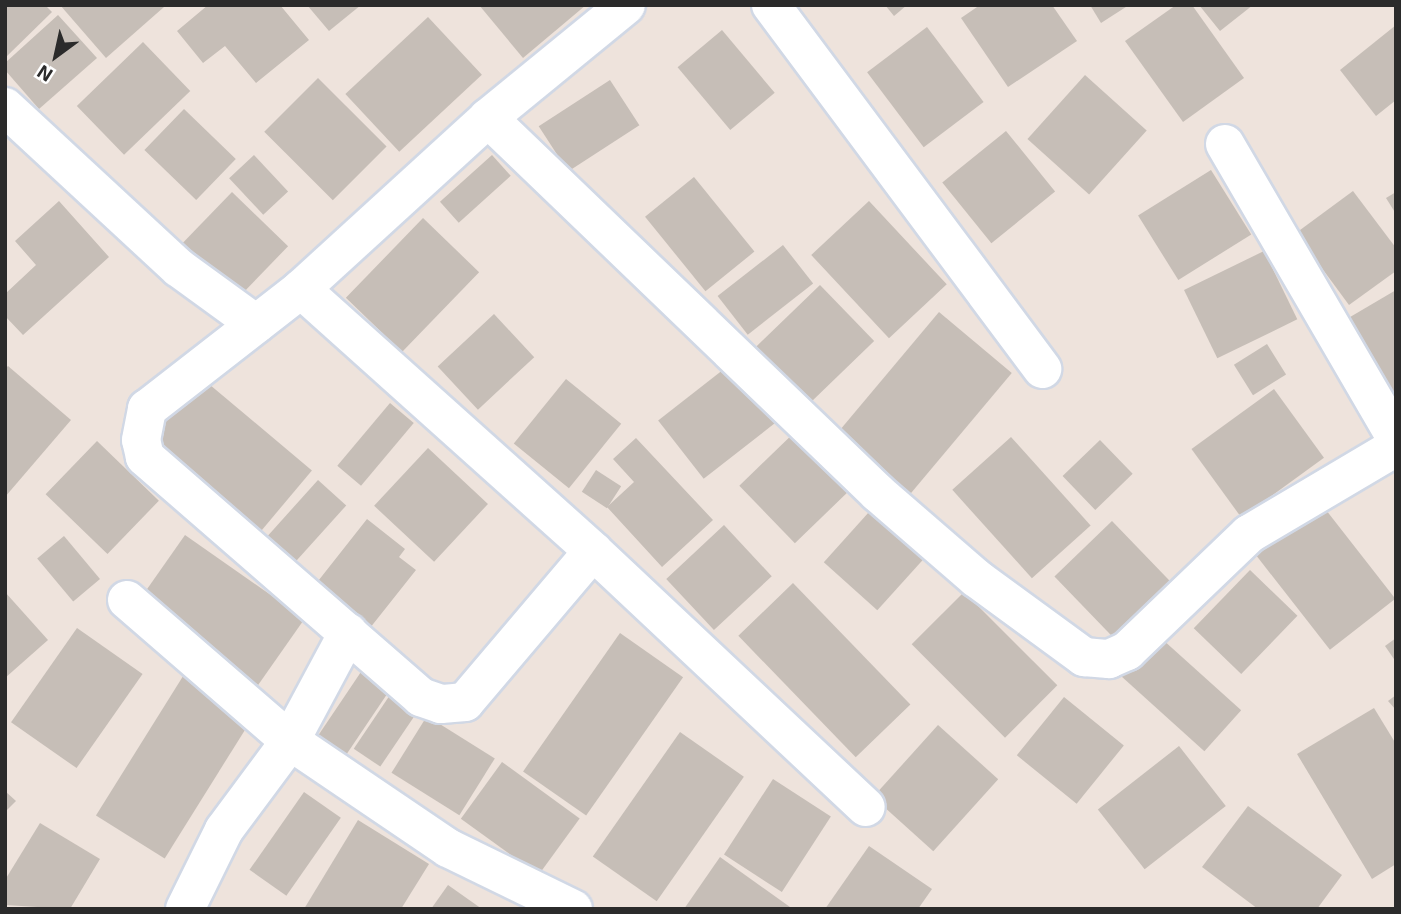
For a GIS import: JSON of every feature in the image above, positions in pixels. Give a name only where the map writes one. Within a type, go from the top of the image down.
[{"type":"street","points":[[593,551],[465,702],[441,704],[421,697],[145,457],[141,440],[147,409],[301,289],[488,118],[626,5]]},
{"type":"street","points":[[771,5],[1042,369]]},
{"type":"street","points":[[5,107],[178,268],[256,324]]},
{"type":"street","points":[[488,118],[878,492],[976,578],[1084,657],[1109,659],[1127,651],[1249,534],[1396,447]]},
{"type":"street","points":[[1225,144],[1396,438]]},
{"type":"street","points":[[301,289],[593,551],[866,807]]},
{"type":"street","points":[[127,600],[290,741],[448,848],[573,909]]},
{"type":"street","points":[[185,909],[224,830],[290,741],[348,633]]},
{"type":"building","points":[[5,5],[45,5],[52,12],[5,58]]},
{"type":"building","points":[[60,5],[162,5],[164,7],[106,58]]},
{"type":"building","points":[[208,5],[280,5],[309,40],[256,83],[225,46],[203,63],[177,31]]},
{"type":"building","points":[[307,5],[361,5],[329,31]]},
{"type":"building","points":[[479,5],[586,5],[523,58]]},
{"type":"building","points":[[885,5],[907,5],[894,16]]},
{"type":"building","points":[[980,5],[1052,5],[1077,41],[1008,87],[961,18]]},
{"type":"building","points":[[1090,5],[1129,5],[1101,23]]},
{"type":"building","points":[[1176,5],[1192,5],[1244,78],[1183,122],[1125,41]]},
{"type":"building","points":[[1199,5],[1253,5],[1220,31]]},
{"type":"building","points":[[58,15],[97,58],[39,109],[5,70],[5,63]]},
{"type":"building","points":[[428,17],[482,75],[399,152],[345,94]]},
{"type":"building","points":[[1396,25],[1396,100],[1376,116],[1340,70]]},
{"type":"building","points":[[927,27],[984,102],[924,147],[867,72]]},
{"type":"building","points":[[722,30],[775,93],[730,130],[678,67]]},
{"type":"building","points":[[143,42],[190,91],[124,155],[77,106]]},
{"type":"building","points":[[1085,75],[1147,131],[1089,194],[1027,139]]},
{"type":"building","points":[[318,78],[387,147],[333,200],[264,132]]},
{"type":"building","points":[[610,80],[639,125],[568,172],[539,126]]},
{"type":"building","points":[[184,109],[236,159],[196,200],[144,150]]},
{"type":"building","points":[[1006,131],[1055,192],[991,243],[942,183]]},
{"type":"building","points":[[254,155],[288,192],[263,215],[229,178]]},
{"type":"building","points":[[492,155],[511,176],[459,223],[440,202]]},
{"type":"building","points":[[1211,170],[1251,234],[1178,280],[1138,216]]},
{"type":"building","points":[[694,177],[754,252],[705,291],[645,217]]},
{"type":"building","points":[[1353,191],[1396,248],[1396,271],[1349,305],[1296,233]]},
{"type":"building","points":[[232,192],[288,246],[239,297],[183,243]]},
{"type":"building","points":[[1396,192],[1396,214],[1386,198]]},
{"type":"building","points":[[59,201],[109,257],[23,335],[5,316],[5,294],[36,265],[15,241]]},
{"type":"building","points":[[869,201],[947,284],[889,338],[811,255]]},
{"type":"building","points":[[423,218],[479,272],[402,352],[346,298]]},
{"type":"building","points":[[783,245],[813,284],[748,335],[718,296]]},
{"type":"building","points":[[1264,251],[1297,319],[1217,358],[1184,290]]},
{"type":"building","points":[[820,285],[874,341],[809,404],[755,348]]},
{"type":"building","points":[[1396,290],[1396,399],[1345,320]]},
{"type":"building","points":[[939,312],[1012,373],[910,494],[837,433]]},
{"type":"building","points":[[494,314],[534,357],[478,410],[438,367]]},
{"type":"building","points":[[1267,344],[1286,375],[1253,395],[1234,365]]},
{"type":"building","points":[[733,362],[779,420],[704,479],[658,420]]},
{"type":"building","points":[[8,366],[71,420],[5,497],[5,369]]},
{"type":"building","points":[[197,374],[312,470],[260,532],[145,436]]},
{"type":"building","points":[[566,379],[621,424],[569,488],[514,444]]},
{"type":"building","points":[[1274,389],[1324,458],[1241,518],[1191,449]]},
{"type":"building","points":[[390,403],[414,423],[361,486],[337,466]]},
{"type":"building","points":[[799,428],[855,486],[795,543],[739,486]]},
{"type":"building","points":[[1011,437],[1091,525],[1032,578],[952,490]]},
{"type":"building","points":[[636,438],[713,520],[662,567],[607,507],[634,482],[613,459]]},
{"type":"building","points":[[1100,440],[1133,474],[1095,510],[1063,476]]},
{"type":"building","points":[[97,441],[159,501],[107,554],[46,494]]},
{"type":"building","points":[[428,448],[488,504],[434,562],[374,506]]},
{"type":"building","points":[[596,470],[621,486],[607,508],[582,492]]},
{"type":"building","points":[[318,480],[346,505],[287,571],[259,545]]},
{"type":"building","points":[[1319,501],[1395,599],[1330,650],[1254,552]]},
{"type":"building","points":[[878,502],[932,550],[877,610],[824,562]]},
{"type":"building","points":[[367,519],[405,549],[399,557],[416,570],[366,633],[311,590]]},
{"type":"building","points":[[1112,521],[1170,581],[1113,637],[1054,577]]},
{"type":"building","points":[[724,525],[772,576],[714,630],[666,579]]},
{"type":"building","points":[[185,535],[305,619],[258,685],[139,601]]},
{"type":"building","points":[[64,536],[100,579],[73,601],[37,558]]},
{"type":"building","points":[[1250,570],[1297,616],[1241,674],[1194,628]]},
{"type":"building","points":[[793,583],[910,705],[856,757],[738,636]]},
{"type":"building","points":[[5,592],[48,640],[5,678]]},
{"type":"building","points":[[964,592],[1057,685],[1005,738],[912,644]]},
{"type":"building","points":[[77,628],[143,674],[77,768],[11,722]]},
{"type":"building","points":[[1152,630],[1241,710],[1204,751],[1115,671]]},
{"type":"building","points":[[620,633],[683,677],[586,816],[523,771]]},
{"type":"building","points":[[1396,638],[1396,662],[1385,646]]},
{"type":"building","points":[[367,663],[395,682],[347,754],[318,735]]},
{"type":"building","points":[[185,673],[254,716],[165,858],[96,815]]},
{"type":"building","points":[[394,689],[421,707],[380,767],[354,749]]},
{"type":"building","points":[[1396,695],[1396,710],[1388,701]]},
{"type":"building","points":[[1064,697],[1124,745],[1077,804],[1017,755]]},
{"type":"building","points":[[1374,708],[1396,744],[1396,864],[1372,879],[1297,754]]},
{"type":"building","points":[[427,716],[495,758],[459,815],[391,773]]},
{"type":"building","points":[[938,725],[998,779],[933,851],[873,797]]},
{"type":"building","points":[[680,732],[744,777],[657,901],[593,857]]},
{"type":"building","points":[[1179,746],[1226,806],[1145,869],[1098,809]]},
{"type":"building","points":[[502,762],[580,818],[539,875],[461,819]]},
{"type":"building","points":[[773,779],[831,817],[782,892],[724,854]]},
{"type":"building","points":[[5,791],[16,801],[5,812]]},
{"type":"building","points":[[304,792],[341,818],[286,896],[250,870]]},
{"type":"building","points":[[1248,806],[1342,875],[1317,909],[1258,909],[1202,867]]},
{"type":"building","points":[[358,820],[429,864],[401,909],[304,909]]},
{"type":"building","points":[[40,823],[100,859],[70,909],[5,905],[5,880]]},
{"type":"building","points":[[869,846],[932,889],[918,909],[825,909]]},
{"type":"building","points":[[720,857],[790,907],[789,909],[684,909]]},
{"type":"building","points":[[448,885],[482,909],[431,909]]}]
